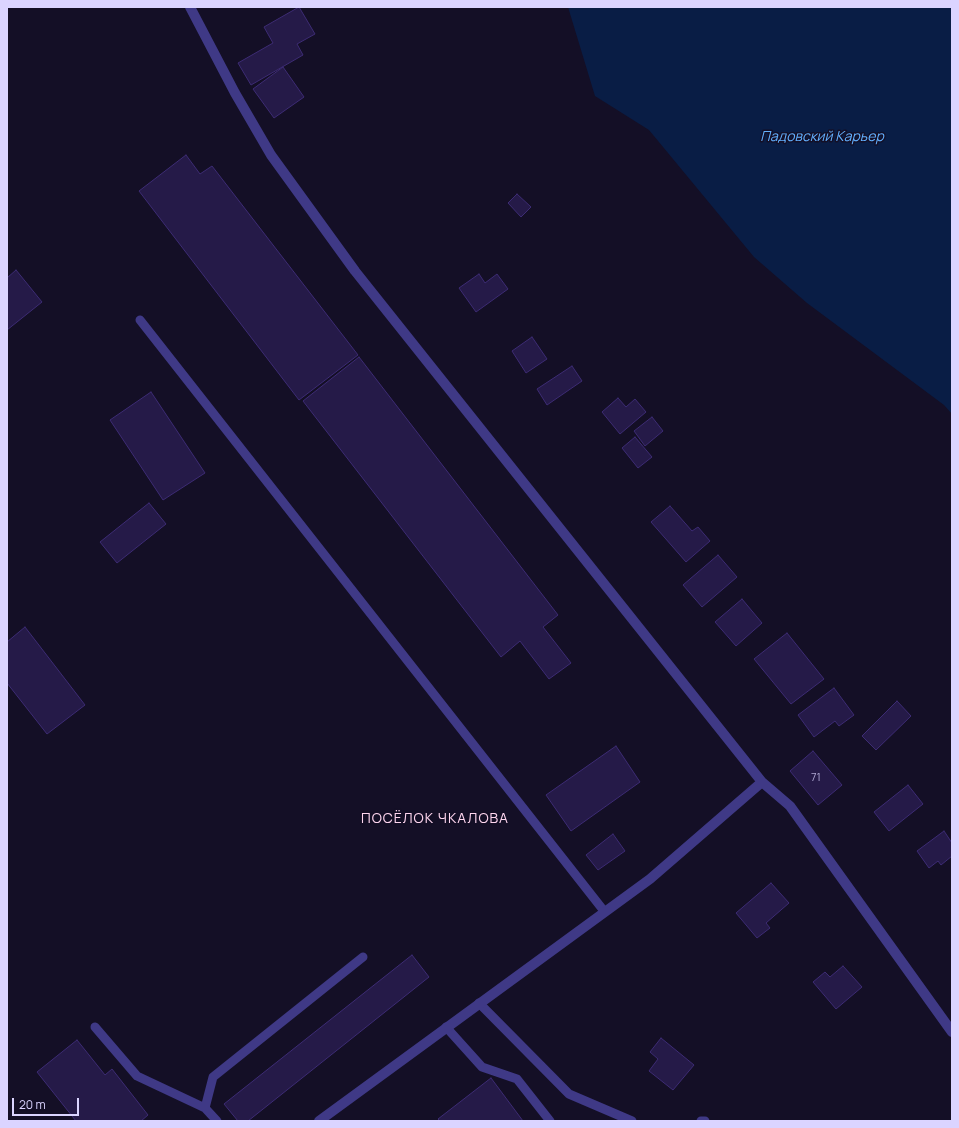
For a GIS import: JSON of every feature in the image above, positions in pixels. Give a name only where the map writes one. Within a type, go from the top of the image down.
[{"type":"street","points":[[190,7],[235,93],[271,155],[355,271],[762,782],[790,806],[952,1032]]},
{"type":"street","points":[[318,1121],[604,911],[650,879],[762,782]]},
{"type":"lane","points":[[140,320],[604,911]]},
{"type":"lane","points":[[205,1108],[213,1077],[363,957]]},
{"type":"lane","points":[[479,1003],[569,1094],[632,1121]]},
{"type":"lane","points":[[95,1027],[137,1076],[205,1108],[217,1121]]},
{"type":"lane","points":[[446,1027],[482,1067],[517,1079],[550,1121]]},
{"type":"lane","points":[[700,1121],[705,1121]]},
{"type":"water","name":"Падовский Карьер","points":[[568,7],[952,7],[952,414],[944,405],[807,303],[754,257],[649,130],[595,96]]},
{"type":"building","points":[[299,7],[315,34],[297,44],[303,55],[251,85],[238,63],[273,43],[264,27]]},
{"type":"building","points":[[283,67],[304,97],[274,118],[253,89]]},
{"type":"building","points":[[186,155],[200,174],[212,166],[358,355],[299,400],[139,191]]},
{"type":"building","points":[[517,194],[531,207],[521,217],[508,203]]},
{"type":"building","points":[[16,270],[42,302],[7,330],[7,278]]},
{"type":"building","points":[[479,274],[485,283],[497,274],[508,289],[476,312],[459,288]]},
{"type":"building","points":[[532,337],[547,359],[526,373],[512,351]]},
{"type":"building","points":[[359,357],[558,615],[543,627],[571,663],[549,679],[520,641],[501,657],[303,401]]},
{"type":"building","points":[[572,366],[582,381],[547,405],[537,389]]},
{"type":"building","points":[[151,392],[205,473],[163,500],[110,420]]},
{"type":"building","points":[[618,398],[626,407],[635,399],[646,412],[620,434],[602,412]]},
{"type":"building","points":[[652,417],[663,431],[645,446],[634,431]]},
{"type":"building","points":[[635,437],[652,457],[638,468],[622,448]]},
{"type":"building","points":[[149,503],[166,524],[117,563],[100,542]]},
{"type":"building","points":[[670,506],[692,531],[698,527],[710,541],[686,562],[651,522]]},
{"type":"building","points":[[718,555],[737,577],[702,607],[683,585]]},
{"type":"building","points":[[742,599],[762,623],[736,646],[715,622]]},
{"type":"building","points":[[25,627],[85,705],[47,734],[7,683],[7,642]]},
{"type":"building","points":[[787,633],[824,679],[791,704],[754,659]]},
{"type":"building","points":[[834,688],[854,715],[839,726],[835,721],[814,737],[798,715]]},
{"type":"building","points":[[897,701],[911,716],[876,750],[862,736]]},
{"type":"building","points":[[616,746],[640,782],[571,831],[546,795]]},
{"type":"building","points":[[813,751],[842,785],[818,805],[790,771]]},
{"type":"building","points":[[908,785],[923,804],[889,831],[874,812]]},
{"type":"building","points":[[944,831],[952,843],[952,856],[941,865],[938,861],[929,868],[917,851]]},
{"type":"building","points":[[613,834],[625,851],[598,870],[586,855]]},
{"type":"building","points":[[771,883],[789,903],[766,923],[770,928],[757,938],[736,913]]},
{"type":"building","points":[[412,955],[429,977],[248,1121],[238,1121],[224,1104]]},
{"type":"building","points":[[843,966],[862,987],[836,1009],[813,982],[825,972],[830,977]]},
{"type":"building","points":[[661,1038],[694,1065],[673,1090],[649,1071],[658,1059],[650,1052]]},
{"type":"building","points":[[77,1040],[105,1075],[112,1069],[148,1115],[141,1121],[76,1121],[37,1072]]},
{"type":"building","points":[[491,1078],[523,1121],[440,1121],[438,1119]]},
{"type":"district","name":"ПОСЁЛОК ЧКАЛОВА","points":[[435,819]]}]
